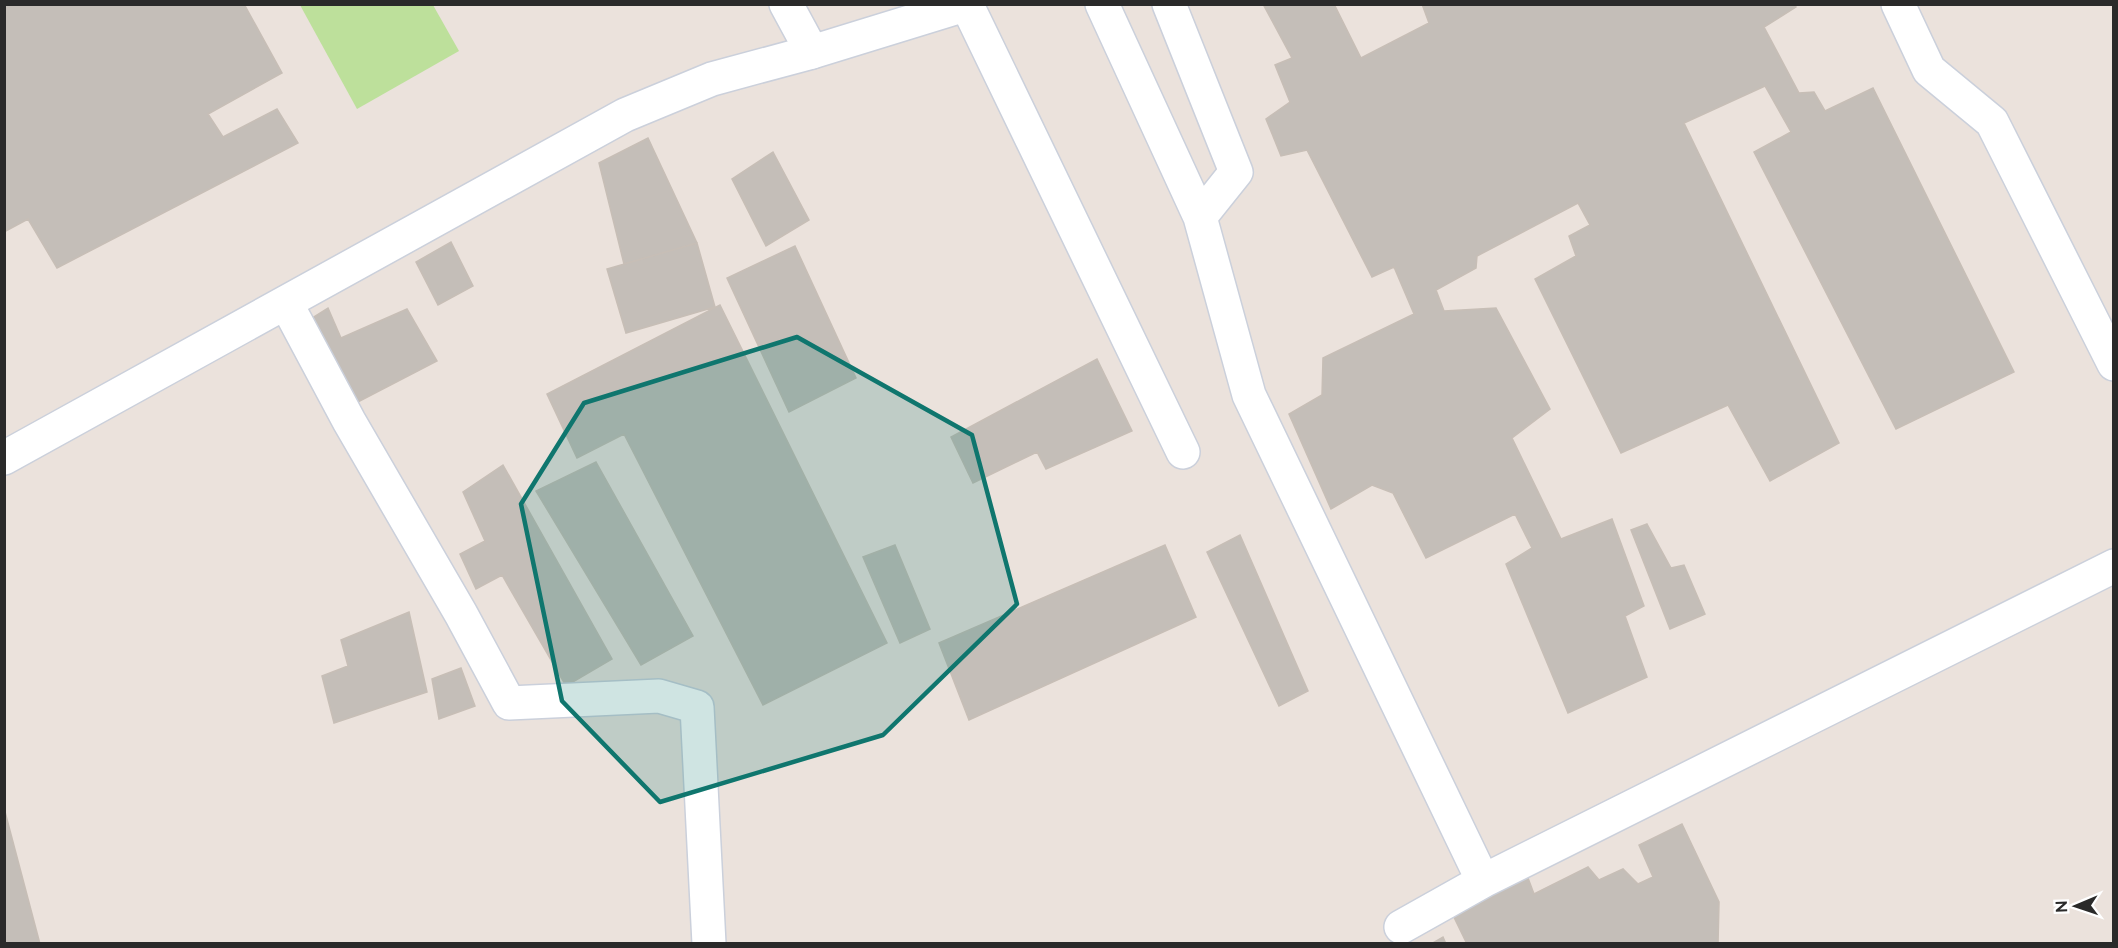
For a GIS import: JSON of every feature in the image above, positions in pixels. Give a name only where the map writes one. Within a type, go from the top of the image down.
[{"type":"street","points":[[786,4],[812,52]]},
{"type":"street","points":[[1102,4],[1200,217],[1249,395],[1483,881]]},
{"type":"street","points":[[1170,4],[1236,172],[1200,217]]},
{"type":"street","points":[[1898,4],[1929,70],[1992,122],[2114,364]]},
{"type":"street","points":[[4,458],[625,115],[712,79],[812,52],[967,5],[1183,452]]},
{"type":"street","points":[[286,303],[349,421],[461,614],[509,703],[659,696],[697,707],[708,944]]},
{"type":"street","points":[[1401,927],[1483,881],[2114,566]]},
{"type":"highlighted area","points":[[797,337],[972,435],[1017,604],[883,735],[660,802],[562,701],[521,504],[584,403]]},
{"type":"green space","points":[[300,5],[433,5],[459,51],[357,109]]},
{"type":"building","points":[[4,4],[244,4],[282,73],[208,114],[223,137],[277,109],[298,143],[57,268],[28,219],[4,232]]},
{"type":"building","points":[[1263,4],[1334,4],[1361,58],[1429,23],[1422,4],[1795,4],[1796,7],[1764,27],[1799,93],[1814,92],[1825,111],[1873,88],[2014,372],[1896,429],[1754,152],[1791,132],[1765,86],[1684,123],[1839,443],[1770,481],[1728,405],[1621,453],[1535,279],[1576,256],[1569,236],[1590,225],[1578,203],[1477,256],[1476,268],[1436,290],[1444,311],[1496,308],[1550,409],[1512,438],[1561,539],[1612,519],[1644,606],[1625,616],[1647,677],[1568,713],[1506,564],[1532,548],[1515,514],[1426,558],[1393,493],[1372,485],[1331,509],[1289,414],[1322,395],[1323,358],[1414,314],[1394,267],[1372,277],[1307,150],[1281,156],[1266,119],[1290,102],[1275,65],[1292,58]]},
{"type":"building","points":[[648,138],[697,243],[624,264],[599,163]]},
{"type":"building","points":[[773,152],[809,220],[766,246],[732,179]]},
{"type":"building","points":[[451,242],[473,286],[438,305],[416,262]]},
{"type":"building","points":[[697,243],[715,307],[626,333],[607,269]]},
{"type":"building","points":[[795,246],[856,378],[789,412],[727,278]]},
{"type":"building","points":[[720,305],[887,643],[763,705],[624,434],[577,458],[547,394]]},
{"type":"building","points":[[328,308],[341,338],[407,309],[437,361],[354,404],[309,320]]},
{"type":"building","points":[[1097,359],[1132,431],[1046,469],[1037,452],[973,483],[951,437]]},
{"type":"building","points":[[596,462],[693,636],[641,665],[536,491]]},
{"type":"building","points":[[503,465],[612,659],[566,686],[502,575],[476,589],[460,554],[485,541],[463,492]]},
{"type":"building","points":[[1647,524],[1671,568],[1684,565],[1705,614],[1670,629],[1631,530]]},
{"type":"building","points":[[1240,535],[1308,691],[1279,706],[1207,552]]},
{"type":"building","points":[[895,545],[930,629],[900,643],[863,557]]},
{"type":"building","points":[[1165,545],[1196,617],[969,720],[939,643]]},
{"type":"building","points":[[409,612],[427,692],[334,723],[322,676],[348,666],[341,640]]},
{"type":"building","points":[[461,668],[475,706],[439,719],[432,679]]},
{"type":"building","points":[[4,808],[40,944],[4,944]]},
{"type":"building","points":[[1682,824],[1719,902],[1718,944],[1467,944],[1452,913],[1528,878],[1534,894],[1588,867],[1599,880],[1623,869],[1638,884],[1653,877],[1639,845]]},
{"type":"building","points":[[1443,937],[1446,944],[1431,944]]}]
